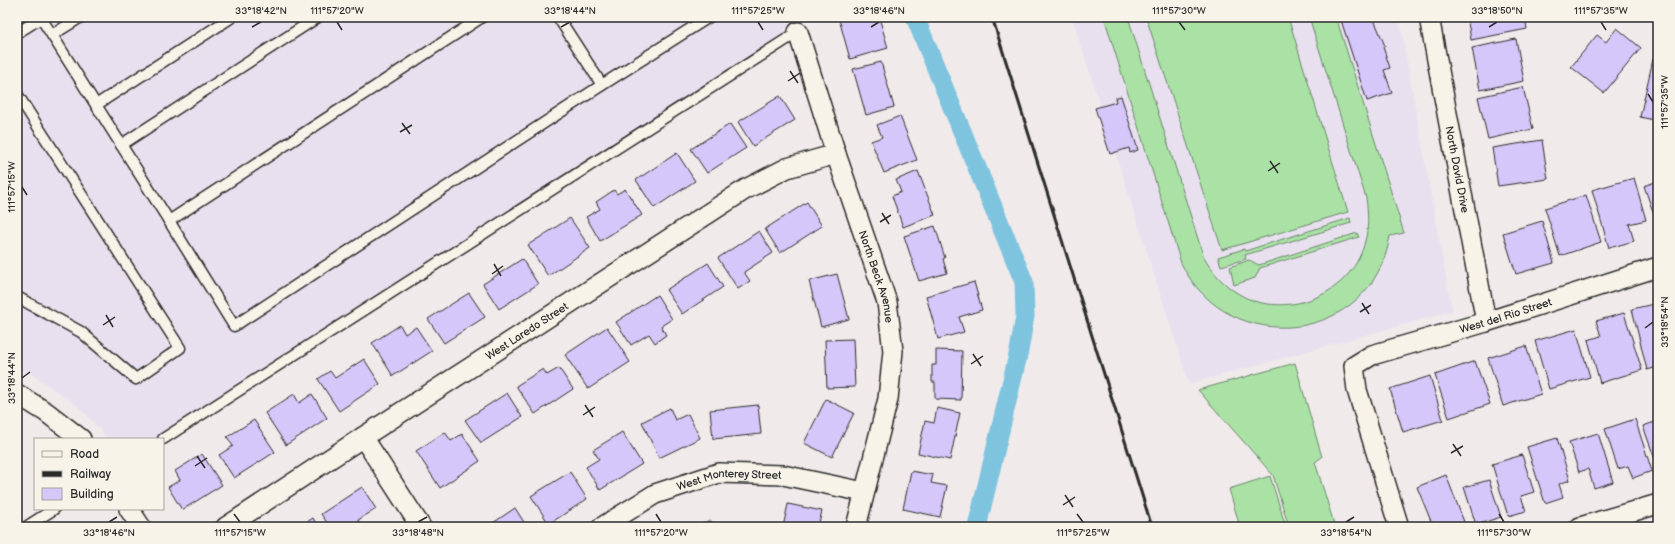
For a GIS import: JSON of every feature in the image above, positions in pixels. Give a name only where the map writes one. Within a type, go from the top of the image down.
[{"type":"street","name":"North David Drive","points":[[1428,17],[1486,322]]},
{"type":"street","name":"North Beck Avenue","points":[[798,32],[836,154],[887,302],[893,351],[888,399],[856,527]]},
{"type":"street","name":"West Laredo Street","points":[[226,527],[362,437],[746,189],[787,168],[836,154]]},
{"type":"street","name":"West del Rio Street","points":[[1399,527],[1357,390],[1354,366],[1372,355],[1486,322],[1658,267]]},
{"type":"street","points":[[17,394],[46,412],[80,438]]},
{"type":"street","points":[[362,437],[421,527]]},
{"type":"street","name":"West Monterey Street","points":[[602,527],[655,494],[719,473],[783,475],[864,492]]},
{"type":"street","points":[[1580,527],[1658,504]]},
{"type":"street","points":[[130,510],[141,527]]},
{"type":"lane","points":[[52,35],[81,17]]},
{"type":"lane","points":[[96,105],[232,17]]},
{"type":"lane","points":[[121,145],[318,17]]},
{"type":"lane","points":[[169,221],[482,17]]},
{"type":"lane","points":[[558,17],[602,85]]},
{"type":"lane","points":[[17,33],[41,18],[234,326],[602,85],[709,17]]},
{"type":"lane","points":[[164,438],[798,32]]},
{"type":"lane","points":[[17,94],[180,348],[136,379],[81,332],[17,297]]},
{"type":"lane","points":[[26,527],[52,510]]},
{"type":"shaded area","points":[[17,17],[809,17],[154,438],[107,438],[86,414],[68,399],[33,375],[17,368]]},
{"type":"shaded area","points":[[1072,17],[1399,17],[1452,311],[1189,384]]},
{"type":"green space","points":[[1104,17],[1128,17],[1204,258],[1208,265],[1225,284],[1246,298],[1272,304],[1289,304],[1306,301],[1323,294],[1337,285],[1349,273],[1359,258],[1367,230],[1368,220],[1366,198],[1309,17],[1336,17],[1404,233],[1390,236],[1378,272],[1357,299],[1329,318],[1297,326],[1263,326],[1231,315],[1203,294],[1181,263]]},
{"type":"green space","points":[[1146,17],[1288,17],[1348,212],[1222,250]]},
{"type":"green space","points":[[1350,218],[1351,223],[1245,255],[1246,259],[1221,266],[1218,257],[1244,249],[1245,251]]},
{"type":"green space","points":[[1357,233],[1359,237],[1260,268],[1255,278],[1234,285],[1230,267],[1249,260],[1259,265]]},
{"type":"green space","points":[[1295,363],[1322,457],[1315,462],[1335,527],[1289,527],[1273,475],[1198,390]]},
{"type":"green space","points":[[1270,476],[1286,527],[1240,527],[1229,489]]},
{"type":"building","points":[[846,17],[879,17],[888,48],[850,59],[839,19]]},
{"type":"building","points":[[1340,17],[1373,17],[1385,46],[1383,47],[1390,68],[1384,70],[1392,93],[1367,101]]},
{"type":"building","points":[[1467,17],[1525,17],[1527,29],[1471,40]]},
{"type":"building","points":[[1575,17],[1593,17],[1576,21]]},
{"type":"building","points":[[1617,28],[1641,48],[1604,93],[1571,67],[1597,35],[1606,42]]},
{"type":"building","points":[[1516,39],[1524,81],[1480,90],[1472,48]]},
{"type":"building","points":[[1653,59],[1658,60],[1658,121],[1640,117]]},
{"type":"building","points":[[881,62],[894,107],[866,115],[853,69]]},
{"type":"building","points":[[1523,87],[1533,129],[1488,139],[1478,97]]},
{"type":"building","points":[[780,96],[795,120],[753,146],[738,122]]},
{"type":"building","points":[[1121,96],[1138,150],[1130,153],[1129,148],[1110,154],[1095,108],[1116,102],[1115,98]]},
{"type":"building","points":[[900,116],[917,160],[884,173],[871,141],[882,137],[877,125]]},
{"type":"building","points":[[730,124],[746,148],[707,173],[691,149]]},
{"type":"building","points":[[1542,140],[1548,179],[1498,186],[1492,148]]},
{"type":"building","points":[[677,153],[695,181],[654,208],[636,180]]},
{"type":"building","points":[[918,171],[935,215],[903,227],[892,196],[901,192],[896,180]]},
{"type":"building","points":[[1634,178],[1646,220],[1629,224],[1634,241],[1609,248],[1592,190]]},
{"type":"building","points":[[1658,181],[1658,226],[1644,186]]},
{"type":"building","points":[[625,189],[642,215],[600,241],[586,217],[600,209],[596,202],[614,190],[617,194]]},
{"type":"building","points":[[1586,195],[1601,242],[1560,256],[1545,208]]},
{"type":"building","points":[[807,202],[822,226],[780,253],[765,229]]},
{"type":"building","points":[[570,218],[590,248],[548,276],[528,245]]},
{"type":"building","points":[[1542,221],[1554,263],[1516,274],[1503,233]]},
{"type":"building","points":[[935,226],[945,258],[943,259],[947,273],[919,281],[904,236]]},
{"type":"building","points":[[759,231],[773,253],[744,272],[750,281],[738,289],[718,258]]},
{"type":"building","points":[[522,259],[538,284],[499,309],[483,284]]},
{"type":"building","points":[[708,263],[723,287],[682,314],[666,290]]},
{"type":"building","points":[[837,274],[849,319],[821,327],[809,281]]},
{"type":"building","points":[[974,282],[982,310],[959,317],[964,332],[938,339],[926,296]]},
{"type":"building","points":[[469,293],[485,317],[444,343],[428,319]]},
{"type":"building","points":[[657,295],[672,319],[661,326],[666,335],[655,343],[649,334],[631,345],[616,322]]},
{"type":"building","points":[[1658,303],[1658,367],[1647,370],[1632,309]]},
{"type":"building","points":[[1624,313],[1642,370],[1600,383],[1588,340],[1601,336],[1596,321]]},
{"type":"building","points":[[400,325],[405,334],[416,327],[432,351],[393,376],[372,343]]},
{"type":"building","points":[[607,327],[630,362],[588,389],[565,355]]},
{"type":"building","points":[[1576,329],[1590,377],[1549,389],[1535,341]]},
{"type":"building","points":[[853,339],[855,387],[827,388],[825,340]]},
{"type":"building","points":[[1526,346],[1541,394],[1503,406],[1488,358]]},
{"type":"building","points":[[936,350],[962,351],[961,400],[935,399],[935,382],[932,382],[932,365],[936,365]]},
{"type":"building","points":[[364,359],[380,384],[339,411],[318,379],[330,371],[335,378]]},
{"type":"building","points":[[1475,361],[1490,404],[1449,418],[1435,375]]},
{"type":"building","points":[[559,368],[573,389],[535,414],[516,386],[543,369],[547,375]]},
{"type":"building","points":[[1430,376],[1443,420],[1403,432],[1390,389]]},
{"type":"building","points":[[507,393],[522,417],[481,443],[465,420]]},
{"type":"building","points":[[294,394],[299,403],[312,394],[327,418],[286,445],[265,413]]},
{"type":"building","points":[[826,399],[854,413],[832,457],[804,443]]},
{"type":"building","points":[[758,405],[761,434],[713,439],[710,410]]},
{"type":"building","points":[[670,408],[675,420],[688,414],[700,438],[659,458],[642,422]]},
{"type":"building","points":[[937,408],[960,413],[950,460],[918,453],[925,421],[934,423]]},
{"type":"building","points":[[1635,419],[1652,471],[1633,478],[1628,466],[1618,469],[1605,429]]},
{"type":"building","points":[[254,420],[275,452],[234,478],[219,455],[233,446],[227,437]]},
{"type":"building","points":[[1658,421],[1658,464],[1657,465],[1643,426]]},
{"type":"building","points":[[445,432],[451,441],[462,434],[480,461],[440,488],[416,451]]},
{"type":"building","points":[[622,432],[642,464],[600,490],[586,467],[599,459],[593,450]]},
{"type":"building","points":[[1598,433],[1613,482],[1594,488],[1588,469],[1579,472],[1569,442]]},
{"type":"building","points":[[1557,438],[1570,480],[1559,484],[1563,497],[1545,503],[1527,447]]},
{"type":"building","points":[[202,454],[222,485],[182,510],[168,487],[180,480],[175,471]]},
{"type":"building","points":[[1522,455],[1534,492],[1521,496],[1526,511],[1508,516],[1492,464]]},
{"type":"building","points":[[911,471],[933,475],[931,483],[947,486],[940,517],[903,509]]},
{"type":"building","points":[[570,472],[587,499],[549,524],[531,496]]},
{"type":"building","points":[[1446,475],[1466,527],[1442,527],[1441,523],[1433,526],[1417,487]]},
{"type":"building","points":[[1489,480],[1501,517],[1476,525],[1464,487]]},
{"type":"building","points":[[362,487],[376,509],[358,520],[362,527],[330,527],[321,514]]},
{"type":"building","points":[[788,504],[822,511],[818,527],[783,527]]},
{"type":"building","points":[[515,508],[527,527],[487,527]]},
{"type":"building","points":[[313,518],[318,527],[299,527]]},
{"type":"building","points":[[711,521],[713,527],[690,527]]},
{"type":"building","points":[[901,524],[919,527],[901,527]]},
{"type":"waterway","points":[[915,17],[1024,282],[1025,316],[1019,351],[977,527]]},
{"type":"railway","points":[[992,17],[1152,527]]}]
